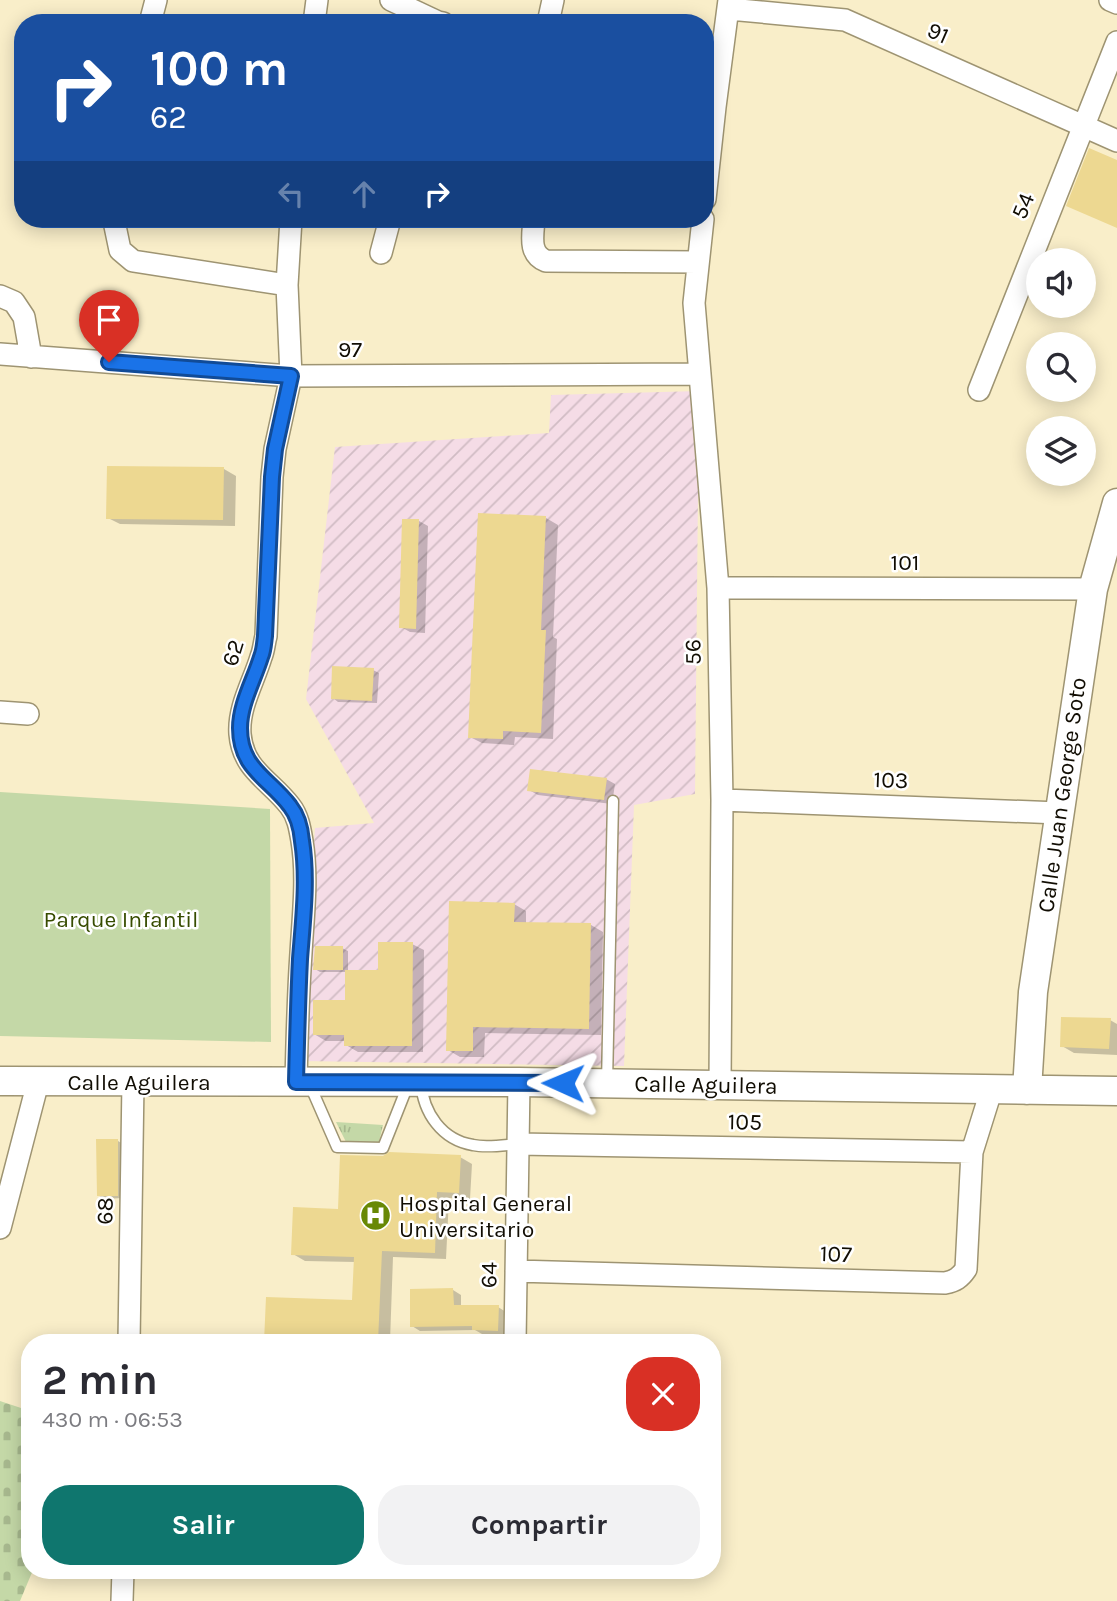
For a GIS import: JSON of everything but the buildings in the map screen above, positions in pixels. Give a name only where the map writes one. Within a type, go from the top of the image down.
[{"type":"main road","name":"Calle Juan George Soto","points":[[1027,1090],[1033,992],[1093,589],[1117,503]]},
{"type":"main road","name":"Calle Aguilera","points":[[0,1081],[519,1082],[1117,1091]]},
{"type":"street","points":[[391,0],[421,14]]},
{"type":"street","points":[[1111,0],[1117,3]]},
{"type":"street","points":[[714,116],[715,44],[729,4]]},
{"type":"street","name":"91","points":[[729,4],[845,20],[1117,141]]},
{"type":"street","name":"54","points":[[979,390],[1117,42]]},
{"type":"street","points":[[115,228],[120,250],[133,261],[287,285]]},
{"type":"street","name":"62","points":[[290,228],[287,285],[291,376],[275,449],[272,477],[265,636],[262,655],[240,718],[240,733],[243,753],[256,772],[292,808],[300,825],[303,845],[303,912],[297,1009],[302,1082]]},
{"type":"street","points":[[381,253],[388,228]]},
{"type":"street","points":[[533,228],[532,247],[538,258],[546,261],[698,262]]},
{"type":"street","name":"56","points":[[702,228],[694,303],[718,588],[722,800],[720,1085]]},
{"type":"street","points":[[0,296],[15,302],[24,317],[31,356]]},
{"type":"street","name":"97","points":[[0,354],[291,376],[700,374]]},
{"type":"street","name":"101","points":[[718,588],[1093,589]]},
{"type":"street","points":[[0,712],[28,714]]},
{"type":"street","name":"103","points":[[722,800],[1059,813]]},
{"type":"street","points":[[0,1228],[38,1082]]},
{"type":"street","name":"68","points":[[129,1334],[133,1082]]},
{"type":"street","name":"64","points":[[515,1334],[519,1082]]},
{"type":"street","name":"107","points":[[516,1271],[945,1283],[954,1281],[961,1277],[966,1269],[972,1152],[992,1088]]},
{"type":"street","name":"105","points":[[518,1144],[972,1152]]},
{"type":"street","points":[[122,1601],[123,1579]]},
{"type":"lane","points":[[607,1083],[613,801]]},
{"type":"lane","points":[[302,1082],[337,1147],[383,1148],[415,1082]]},
{"type":"lane","points":[[415,1082],[434,1121],[457,1141],[475,1146],[518,1144]]},
{"type":"shaded area","points":[[699,391],[695,794],[634,805],[624,1066],[301,1061],[315,828],[374,823],[306,699],[335,447],[549,433],[551,395]]},
{"type":"green space","name":"Parque Infantil","points":[[0,792],[270,809],[271,1042],[0,1036]]},
{"type":"green space","points":[[336,1122],[383,1125],[379,1142],[346,1142]]},
{"type":"green space","points":[[0,1401],[21,1408],[21,1579],[29,1579],[20,1601],[0,1601]]},
{"type":"place","name":"Hospital General Universitario","points":[[376,1216]]},
{"type":"route","points":[[109,362],[291,376],[275,449],[272,477],[265,636],[262,655],[240,718],[240,733],[243,753],[256,772],[292,808],[300,825],[304,874],[296,1082],[563,1083]]}]
